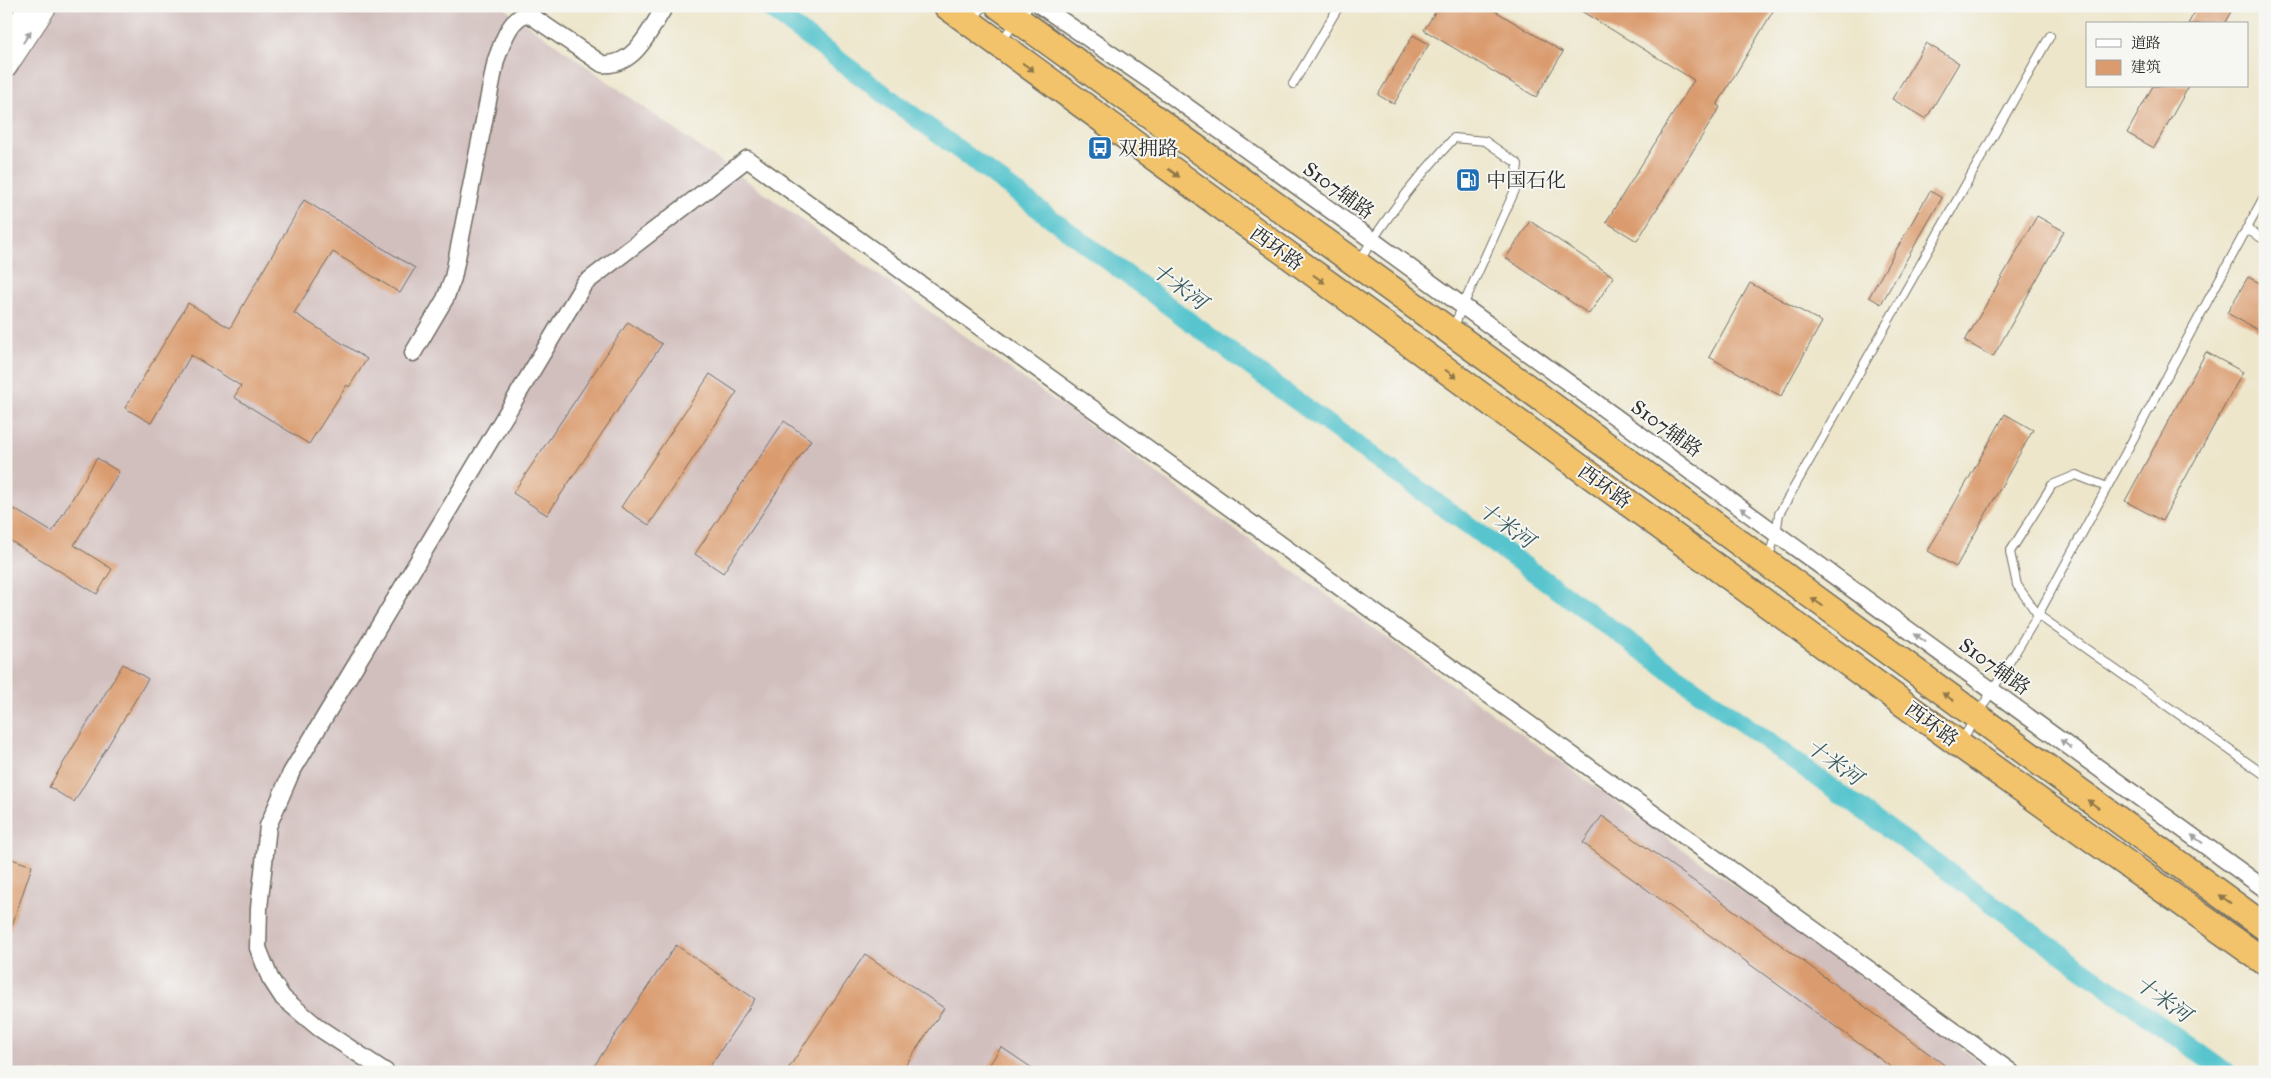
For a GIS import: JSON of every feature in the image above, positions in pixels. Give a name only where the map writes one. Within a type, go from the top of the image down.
[{"type":"highway","name":"西环路","points":[[947,6],[977,15],[998,45],[1959,744],[2265,962]]},
{"type":"highway","name":"西环路","points":[[1015,11],[1766,565],[2265,928]]},
{"type":"street","points":[[6,41],[30,6]]},
{"type":"street","points":[[6,68],[47,6]]},
{"type":"street","name":"S107辅路","points":[[1041,6],[1165,91],[1372,240],[2265,889]]},
{"type":"street","points":[[413,353],[445,299],[453,278],[496,60],[506,34],[517,17],[527,13],[602,64],[614,65],[632,56],[665,7]]},
{"type":"street","points":[[386,1072],[320,1028],[283,998],[270,978],[258,948],[259,908],[268,826],[291,773],[584,284],[746,158],[2011,1072]]},
{"type":"lane","points":[[1293,84],[1339,6]]},
{"type":"lane","points":[[998,45],[1015,11]]},
{"type":"lane","points":[[1766,565],[1776,534],[1779,514],[2050,36]]},
{"type":"lane","points":[[1358,265],[1372,240],[1418,178],[1454,138],[1485,141],[1518,164],[1515,190],[1464,308],[1451,332]]},
{"type":"lane","points":[[1959,744],[2038,615],[2265,194]]},
{"type":"lane","points":[[2246,229],[2265,240]]},
{"type":"lane","points":[[2107,487],[2076,475],[2052,486],[2010,552],[2016,585],[2038,615],[2265,775]]},
{"type":"shaded area","points":[[6,6],[502,6],[1995,1072],[6,1072]]},
{"type":"building","points":[[1439,6],[1487,6],[1563,52],[1536,97],[1424,30]]},
{"type":"building","points":[[1573,6],[1776,6],[1717,105],[1720,107],[1637,241],[1606,222],[1694,80]]},
{"type":"building","points":[[2198,6],[2234,6],[2225,22],[2189,22]]},
{"type":"building","points":[[1413,35],[1429,44],[1394,104],[1378,95]]},
{"type":"building","points":[[1926,43],[1959,63],[1926,119],[1892,99]]},
{"type":"building","points":[[2152,88],[2188,88],[2154,148],[2127,133]]},
{"type":"building","points":[[1930,191],[1942,198],[1881,304],[1869,297]]},
{"type":"building","points":[[304,200],[415,268],[400,293],[333,252],[294,313],[367,359],[349,387],[347,385],[309,444],[234,397],[241,386],[191,355],[151,423],[125,408],[188,303],[230,328]]},
{"type":"building","points":[[2037,216],[2064,231],[1993,357],[1965,341]]},
{"type":"building","points":[[1530,221],[1614,277],[1589,314],[1506,258]]},
{"type":"building","points":[[2248,277],[2265,286],[2265,334],[2227,313]]},
{"type":"building","points":[[1750,283],[1822,322],[1781,396],[1709,357]]},
{"type":"building","points":[[628,322],[662,344],[547,515],[513,493]]},
{"type":"building","points":[[2206,352],[2243,372],[2162,521],[2125,501]]},
{"type":"building","points":[[710,374],[737,392],[649,525],[621,507]]},
{"type":"building","points":[[2005,414],[2033,430],[1956,567],[1928,551]]},
{"type":"building","points":[[784,421],[811,440],[723,573],[695,554]]},
{"type":"building","points":[[97,458],[119,472],[74,545],[112,569],[97,594],[6,538],[6,504],[52,532]]},
{"type":"building","points":[[123,664],[148,679],[74,802],[49,787]]},
{"type":"building","points":[[1602,816],[1954,1072],[1898,1072],[1583,843]]},
{"type":"building","points":[[6,857],[32,866],[9,934],[6,934]]},
{"type":"building","points":[[676,945],[755,999],[706,1072],[590,1072]]},
{"type":"building","points":[[865,954],[944,1008],[901,1072],[786,1072]]},
{"type":"building","points":[[1001,1047],[1038,1072],[985,1072]]},
{"type":"waterway","name":"十米河","points":[[766,6],[1291,397],[2225,1072]]},
{"type":"place","name":"双拥路","points":[[1100,148]]},
{"type":"place","name":"中国石化","points":[[1468,180]]}]
